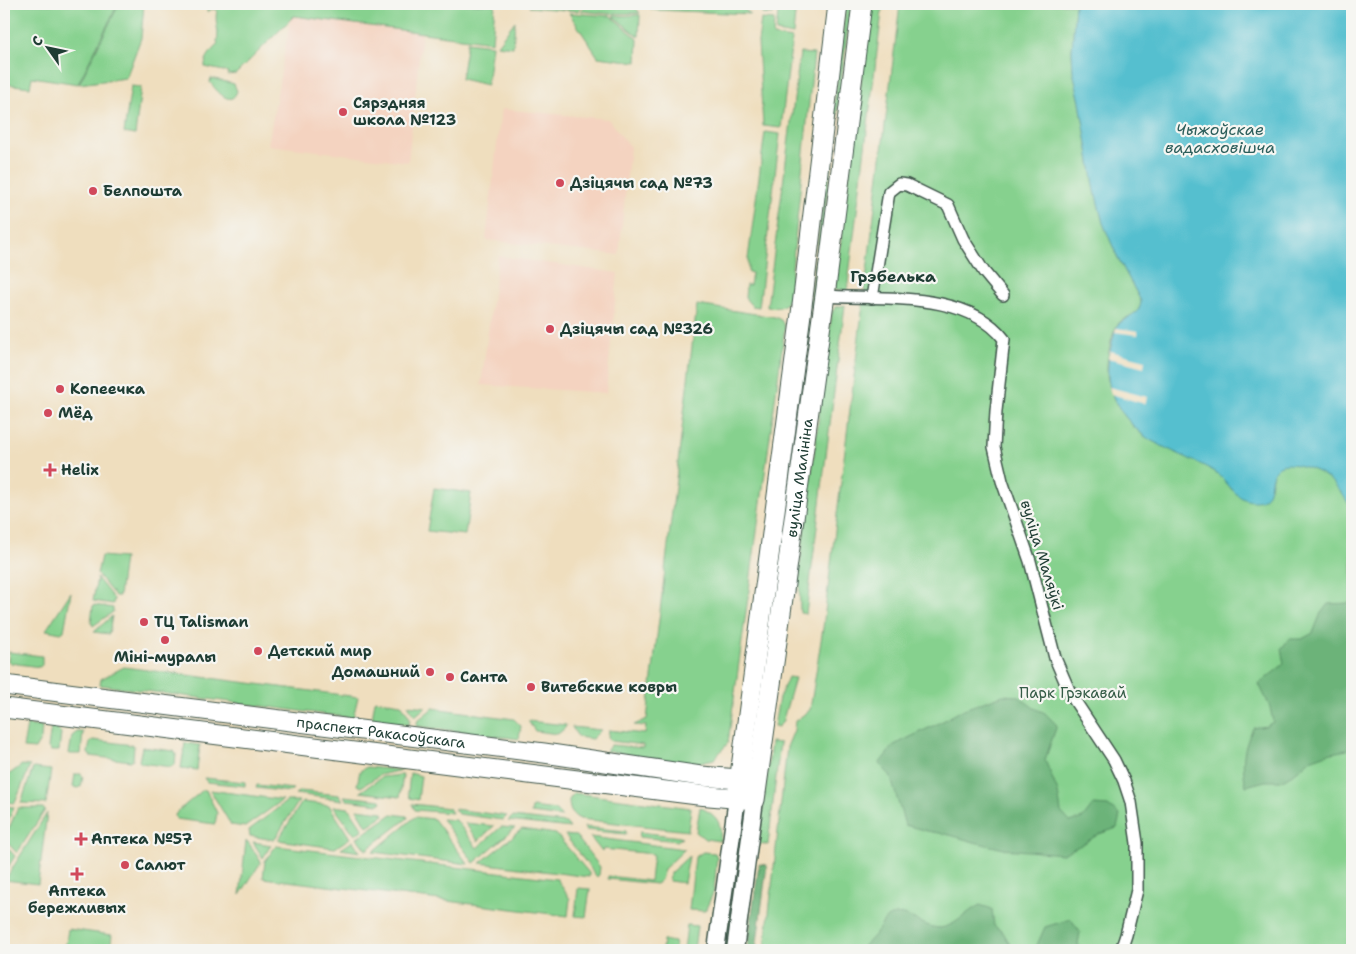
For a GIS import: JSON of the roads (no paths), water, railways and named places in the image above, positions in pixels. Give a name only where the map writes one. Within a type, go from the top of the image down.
[{"type":"main road","name":"вуліца Малініна","points":[[749,780],[800,314],[838,4]]},
{"type":"main road","name":"вуліца Малініна","points":[[716,950],[746,799],[822,317],[862,4]]},
{"type":"main road","points":[[800,314],[822,317]]},
{"type":"main road","name":"праспект Ракасоўскага","points":[[4,685],[544,753],[701,776],[749,780]]},
{"type":"main road","name":"праспект Ракасоўскага","points":[[4,708],[568,779],[746,799]]},
{"type":"main road","name":"вуліца Малініна","points":[[735,950],[746,799]]},
{"type":"street","points":[[872,298],[889,192],[899,184],[907,185],[948,205],[963,239],[978,264],[1003,296]]},
{"type":"street","name":"вуліца Маляўкі","points":[[825,296],[948,304],[965,310],[984,321],[998,331],[1004,339],[994,447],[1002,481],[1030,561],[1055,658],[1071,695],[1114,760],[1131,802],[1137,843],[1137,890],[1121,950]]},
{"type":"water","name":"Чыжоўскае вадасховішча","points":[[1075,4],[1352,4],[1352,509],[1336,486],[1324,475],[1292,464],[1282,465],[1274,471],[1268,493],[1265,497],[1260,500],[1246,500],[1236,493],[1214,471],[1152,441],[1136,429],[1117,404],[1109,384],[1108,374],[1112,343],[1117,326],[1137,311],[1141,301],[1117,256],[1103,223],[1095,191],[1073,71],[1072,51]]},
{"type":"place","name":"Сярэдняя школа №123","points":[[343,112]]},
{"type":"place","name":"Дзіцячы сад №73","points":[[560,183]]},
{"type":"place","name":"Белпошта","points":[[93,191]]},
{"type":"place","name":"Дзіцячы сад №326","points":[[550,329]]},
{"type":"place","name":"Копеечка","points":[[60,389]]},
{"type":"place","name":"Мёд","points":[[48,413]]},
{"type":"place","name":"Helix","points":[[50,470]]},
{"type":"place","name":"ТЦ Talisman","points":[[144,622]]},
{"type":"place","name":"Міні-муралы","points":[[165,640]]},
{"type":"place","name":"Детский мир","points":[[258,651]]},
{"type":"place","name":"Домашний","points":[[430,672]]},
{"type":"place","name":"Санта","points":[[450,677]]},
{"type":"place","name":"Витебские ковры","points":[[531,687]]},
{"type":"place","name":"Аптека №57","points":[[81,839]]},
{"type":"place","name":"Салют","points":[[125,865]]},
{"type":"place","name":"Аптека бережливых","points":[[77,874]]},
{"type":"district","name":"Грэбелька","points":[[893,276]]},
{"type":"park label","name":"Парк Грэкавай","points":[[1073,693]]}]
